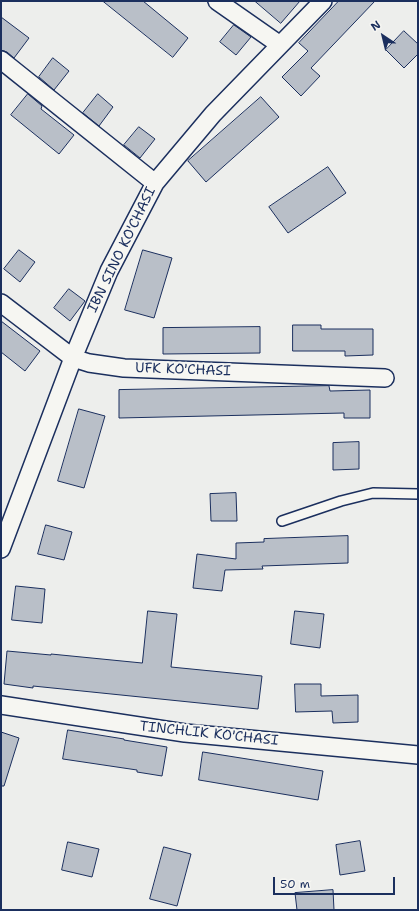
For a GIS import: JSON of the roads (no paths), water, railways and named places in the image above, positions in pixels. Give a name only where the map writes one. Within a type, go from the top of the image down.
[{"type":"street","points":[[217,1],[280,45]]},
{"type":"street","name":"IBN SINO KO'CHASI","points":[[1,549],[73,358],[109,271],[155,183],[213,114],[323,1]]},
{"type":"street","points":[[1,60],[155,183]]},
{"type":"street","name":"UFK KO'CHASI","points":[[1,302],[73,358],[89,363],[124,368],[385,378]]},
{"type":"street","name":"TINCHLIK KO'CHASI","points":[[1,705],[185,733],[418,755]]},
{"type":"lane","points":[[282,521],[341,501],[373,493],[418,494]]}]
